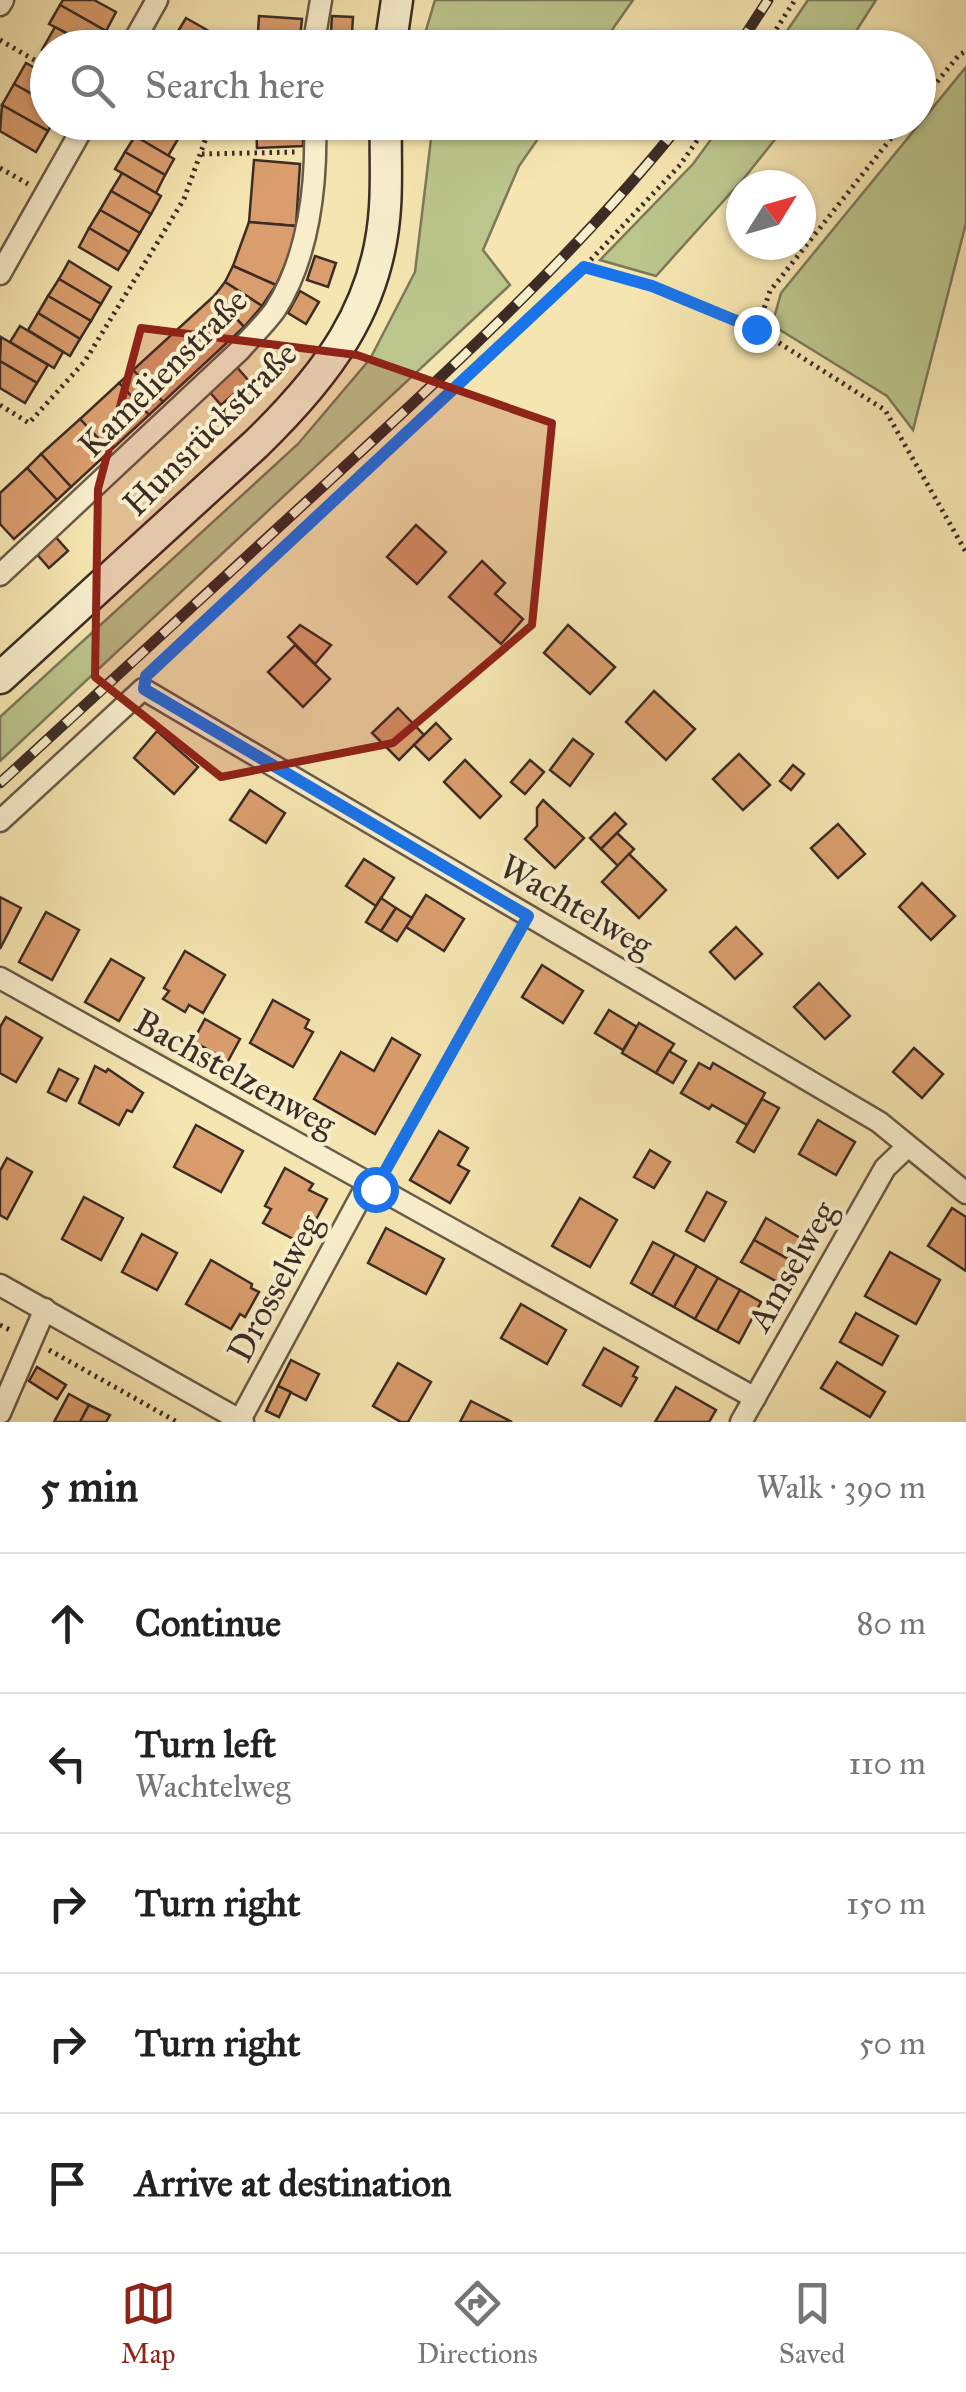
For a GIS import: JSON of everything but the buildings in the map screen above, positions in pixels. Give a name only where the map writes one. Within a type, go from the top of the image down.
[{"type":"main road","points":[[393,30],[397,0]]},
{"type":"main road","name":"Hunsrückstraße","points":[[0,678],[298,404],[332,361],[361,312],[376,263],[385,209],[386,140]]},
{"type":"street","points":[[140,30],[157,0]]},
{"type":"street","points":[[315,30],[321,0]]},
{"type":"street","points":[[0,274],[76,140]]},
{"type":"street","name":"Kamelienstraße","points":[[0,575],[239,350],[274,311],[293,273],[309,220],[314,140]]},
{"type":"street","points":[[0,821],[144,689]]},
{"type":"street","name":"Wachtelweg","points":[[144,689],[879,1122],[966,1193]]},
{"type":"street","name":"Bachstelzenweg","points":[[0,978],[755,1398]]},
{"type":"street","name":"Amselweg","points":[[741,1422],[885,1168],[906,1147]]},
{"type":"street","name":"Drosselweg","points":[[241,1421],[371,1187]]},
{"type":"street","points":[[0,1285],[241,1421]]},
{"type":"street","points":[[0,1413],[46,1310]]},
{"type":"path","points":[[776,30],[795,0]]},
{"type":"path","points":[[0,40],[30,58]]},
{"type":"path","points":[[936,83],[966,52]]},
{"type":"path","points":[[0,405],[29,423],[85,361],[184,199],[205,140]]},
{"type":"path","points":[[144,689],[146,676],[584,267],[680,165],[697,140]]},
{"type":"path","points":[[756,329],[770,290],[890,140]]},
{"type":"path","points":[[200,154],[314,151]]},
{"type":"path","points":[[0,168],[44,194]]},
{"type":"path","points":[[584,267],[652,286],[756,329],[885,410],[966,552]]},
{"type":"path","points":[[371,1187],[528,916]]},
{"type":"path","points":[[0,1325],[177,1422]]},
{"type":"highlighted area","points":[[141,328],[357,355],[552,423],[532,625],[393,743],[221,777],[95,677],[98,489]]},
{"type":"green space","points":[[435,0],[633,0],[612,30],[426,30]]},
{"type":"green space","points":[[808,0],[876,0],[857,30],[788,30]]},
{"type":"green space","points":[[966,67],[966,223],[913,430],[887,396],[772,325],[781,293],[808,260],[816,260],[816,250],[906,140],[936,140],[936,104]]},
{"type":"green space","points":[[431,140],[537,140],[519,166],[483,250],[510,285],[0,761],[0,717],[298,444],[370,359],[415,272]]},
{"type":"green space","points":[[711,140],[774,140],[751,170],[726,170],[726,198],[656,276],[600,260],[693,164]]},
{"type":"railway","points":[[749,30],[768,0]]},
{"type":"railway","points":[[0,783],[475,345],[603,215],[667,140]]},
{"type":"route","points":[[375,1189],[528,916],[144,689],[146,676],[584,267],[652,286],[756,329]]}]
